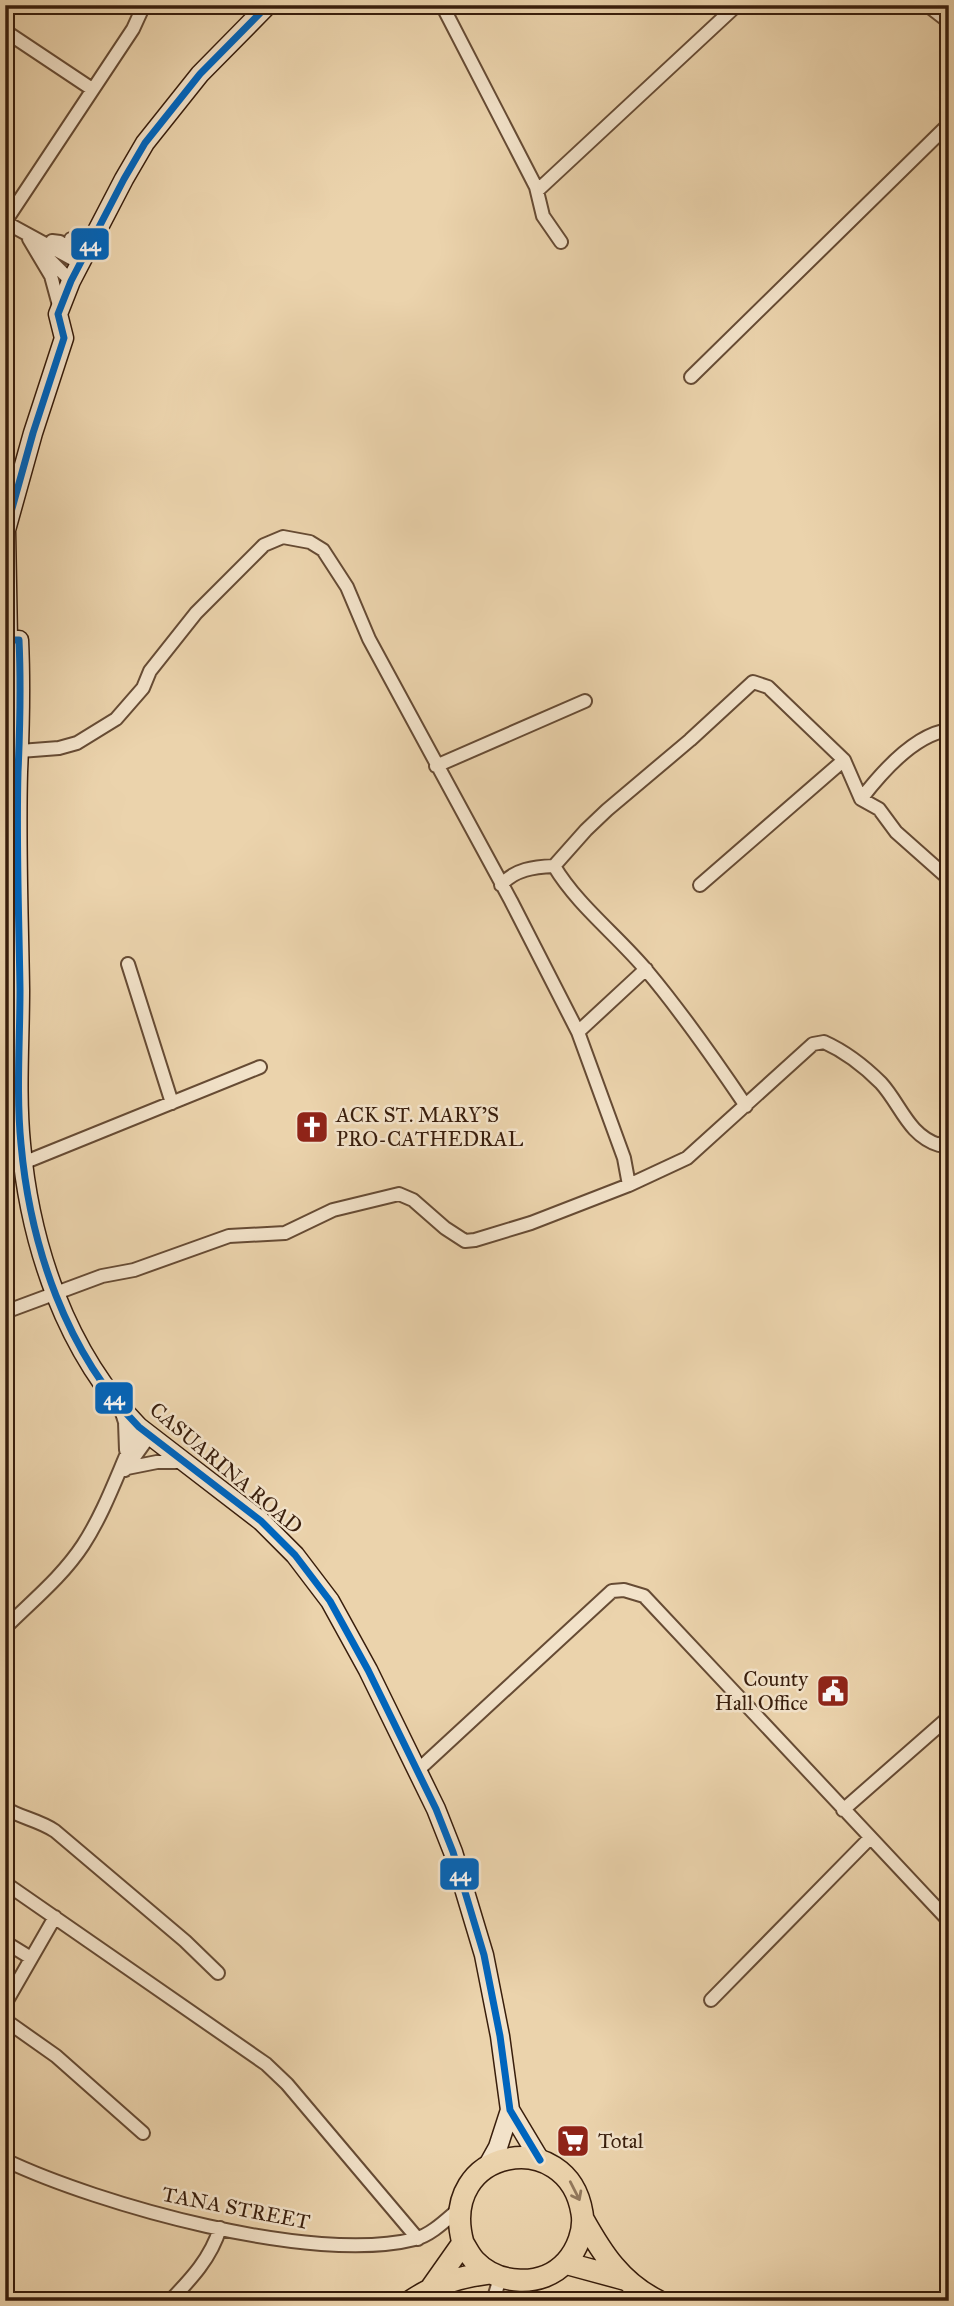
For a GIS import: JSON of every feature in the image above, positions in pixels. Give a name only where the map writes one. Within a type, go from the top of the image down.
[{"type":"highway","points":[[494,2275],[474,2260],[463,2243],[458,2227],[464,2192],[474,2177],[488,2165],[513,2157],[540,2160],[557,2168],[571,2182],[580,2200],[583,2219],[601,2252],[624,2279],[649,2299]]},
{"type":"highway","points":[[411,2301],[432,2287],[469,2276],[494,2275],[523,2281],[546,2276],[565,2263],[578,2243],[583,2219]]},
{"type":"highway","points":[[432,2287],[463,2243]]},
{"type":"highway","points":[[565,2263],[624,2279]]},
{"type":"street","points":[[80,263],[5,222],[133,29],[144,5]]},
{"type":"street","name":"CASUARINA ROAD","points":[[268,5],[200,74],[164,117],[131,167],[71,281],[58,314],[64,338],[33,433],[6,530],[8,640],[19,640],[20,751],[13,1138],[23,1163],[31,1216],[56,1294],[83,1351],[121,1409],[144,1431],[261,1521],[295,1555],[330,1601],[368,1670],[453,1852],[478,1932],[500,2036],[510,2110]]},
{"type":"street","points":[[442,5],[537,191],[543,216],[561,243]]},
{"type":"street","points":[[537,191],[737,5]]},
{"type":"street","points":[[927,5],[949,22]]},
{"type":"street","points":[[5,31],[92,89]]},
{"type":"street","points":[[691,377],[949,124]]},
{"type":"street","points":[[29,237],[48,238],[60,244],[71,244],[71,239],[96,234]]},
{"type":"street","points":[[29,237],[71,281]]},
{"type":"street","points":[[29,237],[51,276],[60,310]]},
{"type":"street","points":[[20,751],[59,748],[77,743],[116,719],[144,688],[150,671],[196,613],[261,547],[275,538],[292,537],[310,542],[323,550],[347,587],[369,639],[578,1032],[624,1158],[629,1185]]},
{"type":"street","points":[[501,885],[513,873],[554,866],[607,810],[753,682],[768,687],[844,760],[861,799],[879,809],[896,832],[949,879]]},
{"type":"street","points":[[436,766],[585,701]]},
{"type":"street","points":[[861,799],[881,774],[908,749],[949,730]]},
{"type":"street","points":[[700,885],[844,760]]},
{"type":"street","points":[[554,866],[566,887],[646,969],[696,1031],[746,1107]]},
{"type":"street","points":[[128,964],[172,1103]]},
{"type":"street","points":[[578,1032],[646,969]]},
{"type":"street","points":[[5,1312],[102,1276],[134,1270],[229,1236],[285,1233],[333,1210],[399,1194],[413,1200],[455,1236],[465,1241],[531,1223],[629,1185],[687,1158],[813,1044],[824,1042],[847,1055],[881,1084],[910,1126],[927,1141],[939,1145],[949,1139]]},
{"type":"street","points":[[23,1163],[260,1067]]},
{"type":"street","points":[[121,1409],[125,1422],[126,1454],[122,1473]]},
{"type":"street","points":[[126,1454],[144,1431]]},
{"type":"street","points":[[5,1628],[51,1584],[83,1545],[144,1431]]},
{"type":"street","points":[[122,1473],[157,1462],[184,1462]]},
{"type":"street","points":[[416,1771],[612,1591],[624,1590],[645,1596],[949,1921]]},
{"type":"street","points":[[843,1810],[949,1717]]},
{"type":"street","points":[[5,1808],[24,1819],[55,1830],[185,1941],[218,1973]]},
{"type":"street","points":[[711,2000],[870,1838]]},
{"type":"street","points":[[5,1883],[266,2064],[287,2084],[418,2239]]},
{"type":"street","points":[[5,2004],[55,1917]]},
{"type":"street","points":[[5,1941],[31,1958]]},
{"type":"street","points":[[5,2020],[56,2056],[143,2133]]},
{"type":"street","points":[[510,2110],[540,2160]]},
{"type":"street","points":[[488,2165],[498,2147],[510,2110]]},
{"type":"street","name":"TANA STREET","points":[[5,2160],[34,2174],[85,2192],[220,2228],[275,2238],[348,2246],[370,2246],[418,2239],[459,2209]]},
{"type":"street","points":[[170,2301],[196,2274],[214,2246],[220,2228]]},
{"type":"street","points":[[493,2301],[494,2275]]},
{"type":"transit line","name":"44","points":[[268,5],[200,74],[145,143],[71,281],[58,314],[64,338],[33,433],[6,530],[8,640],[19,640],[20,656],[17,827],[20,990],[18,1086],[21,1144],[33,1220],[43,1258],[56,1296],[91,1366],[113,1398],[139,1427],[261,1521],[295,1555],[330,1601],[368,1670],[436,1809],[453,1852],[484,1955],[500,2036],[510,2110],[540,2160]]},
{"type":"place","name":"ACK ST. MARY'S PRO-CATHEDRAL","points":[[312,1127]]},
{"type":"place","name":"County Hall Office","points":[[833,1691]]},
{"type":"place","name":"Total","points":[[573,2141]]}]
